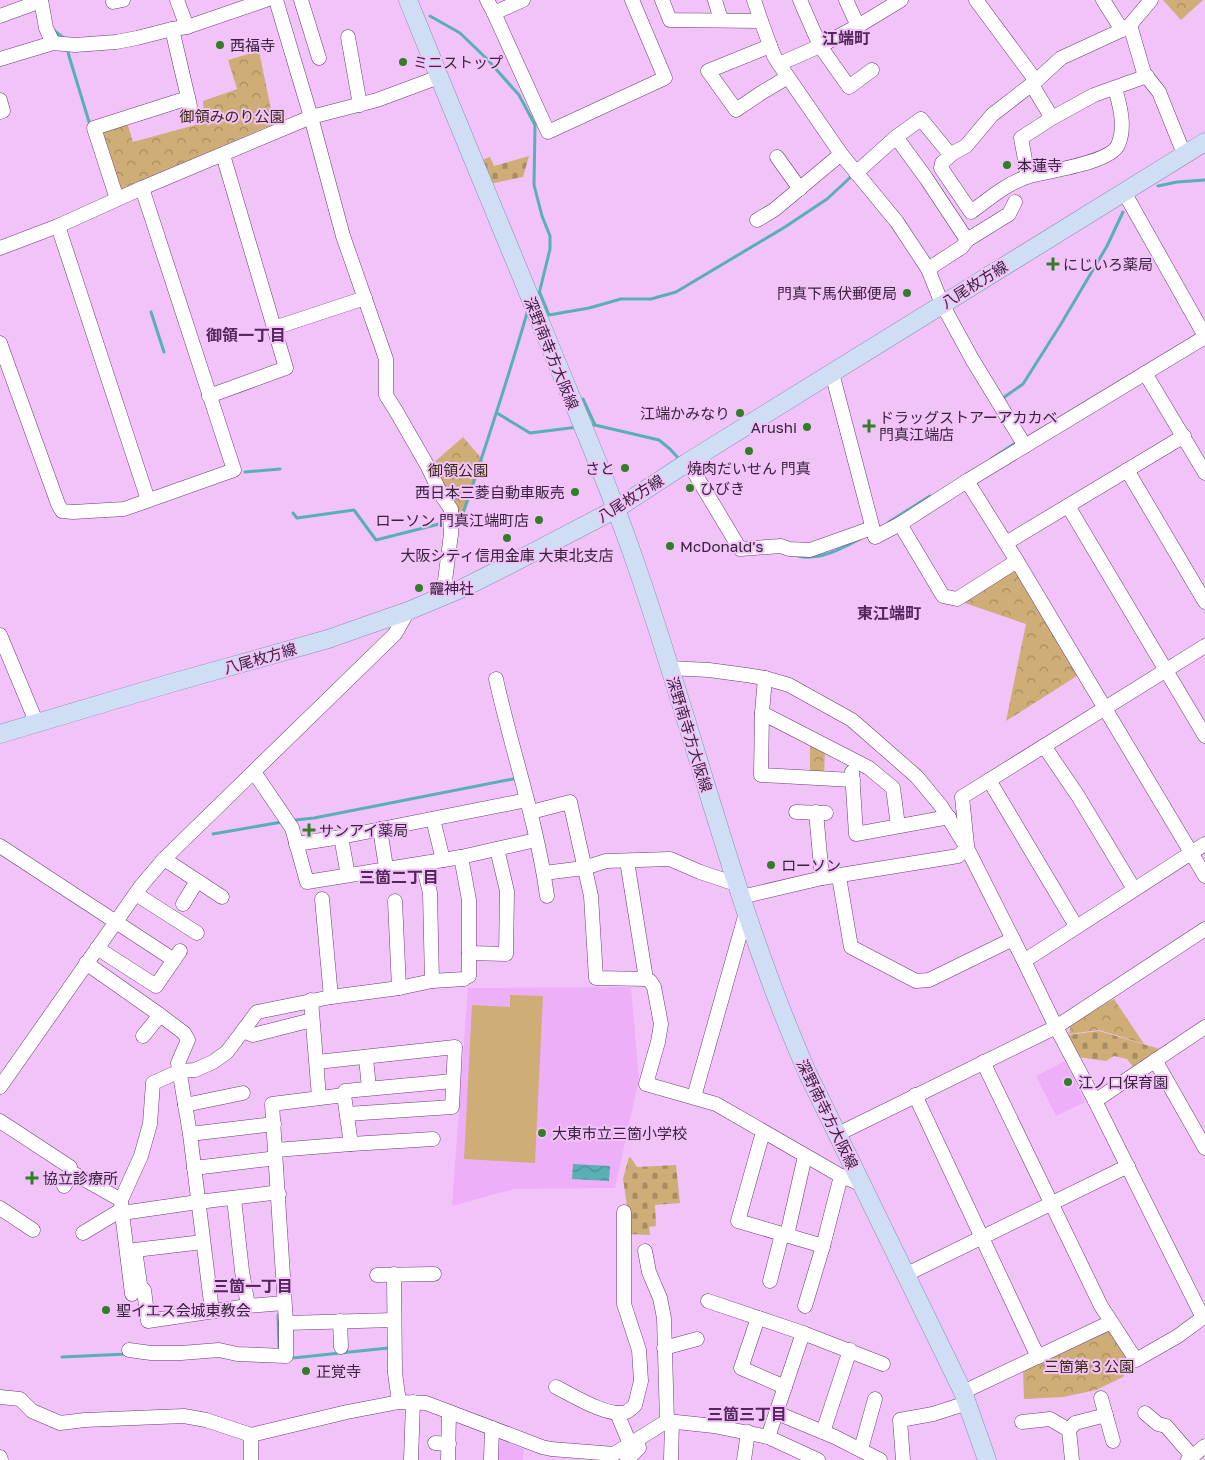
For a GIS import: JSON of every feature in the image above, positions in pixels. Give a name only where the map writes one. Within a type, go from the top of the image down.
[{"type":"main road","name":"深野南寺方大阪線","points":[[412,1],[439,77],[616,509],[669,668],[741,898],[785,1023],[965,1398],[987,1460]]},
{"type":"main road","name":"八尾枚方線","points":[[0,734],[328,639],[408,611],[509,565],[616,509],[688,462],[1205,142]]},
{"type":"street","points":[[177,0],[187,27]]},
{"type":"street","points":[[0,60],[62,43],[116,42],[172,28],[187,27],[228,6],[266,0]]},
{"type":"street","points":[[276,0],[311,117],[343,236],[386,359],[386,395],[427,464],[442,496],[451,510],[451,534],[443,596]]},
{"type":"street","points":[[301,0],[319,58]]},
{"type":"street","points":[[487,0],[548,132],[665,78],[632,0]]},
{"type":"street","points":[[494,13],[523,0]]},
{"type":"street","points":[[662,0],[670,20],[761,21]]},
{"type":"street","points":[[715,0],[721,20]]},
{"type":"street","points":[[754,0],[770,46],[779,64],[841,154],[897,222],[928,269],[942,304],[972,359],[1025,446]]},
{"type":"street","points":[[800,0],[820,46],[849,87],[872,70]]},
{"type":"street","points":[[846,0],[858,26]]},
{"type":"street","points":[[779,64],[820,46],[901,0]]},
{"type":"street","points":[[976,0],[1034,83],[1052,118]]},
{"type":"street","points":[[1103,0],[1126,28],[1144,73],[1159,92],[1184,154]]},
{"type":"street","points":[[0,16],[41,1],[46,28],[62,43]]},
{"type":"street","points":[[1115,88],[1121,109],[1122,123],[1118,146],[1110,153],[1058,171],[1028,176],[1010,185],[971,212],[941,168],[942,162],[966,146],[992,115],[1034,83],[1061,58],[1126,28],[1145,2]]},
{"type":"street","points":[[117,199],[94,128],[189,102],[172,28]]},
{"type":"street","points":[[348,37],[360,104]]},
{"type":"street","points":[[770,46],[708,72],[736,110],[788,77]]},
{"type":"street","points":[[1028,176],[1021,138],[1094,95],[1147,76]]},
{"type":"street","points":[[0,248],[58,226],[142,188],[311,117],[377,100],[439,77]]},
{"type":"street","points":[[0,100],[3,111],[0,112]]},
{"type":"street","points":[[856,173],[896,137],[921,119],[948,152],[953,153]]},
{"type":"street","points":[[896,137],[967,240]]},
{"type":"street","points":[[757,220],[774,210],[841,154]]},
{"type":"street","points":[[209,396],[286,368],[223,155]]},
{"type":"street","points":[[778,157],[800,189]]},
{"type":"street","points":[[0,343],[62,512],[124,509],[234,470],[142,188]]},
{"type":"street","points":[[832,373],[875,537],[900,524],[1205,336],[1124,192]]},
{"type":"street","points":[[928,269],[962,247],[967,240],[1009,214],[1015,202]]},
{"type":"street","points":[[58,226],[148,500]]},
{"type":"street","points":[[274,328],[365,298]]},
{"type":"street","points":[[1145,373],[1205,473]]},
{"type":"street","points":[[1006,543],[1184,436]]},
{"type":"street","points":[[688,462],[740,549],[781,546],[789,549],[810,550],[872,528]]},
{"type":"street","points":[[1127,470],[1205,602]]},
{"type":"street","points":[[967,481],[1017,561],[1205,876]]},
{"type":"street","points":[[1068,506],[1205,736]]},
{"type":"street","points":[[900,524],[943,596],[957,599],[1017,561]]},
{"type":"street","points":[[0,1087],[116,921],[164,859],[395,634],[408,611]]},
{"type":"street","points":[[0,635],[36,724]]},
{"type":"street","points":[[967,848],[962,797],[1205,646]]},
{"type":"street","points":[[669,668],[709,670],[765,678],[788,685],[852,720],[917,776],[949,817],[967,848],[1204,1317],[1178,1336],[1136,1360],[1101,1306],[983,1062]]},
{"type":"street","points":[[765,678],[762,714],[761,775],[853,780]]},
{"type":"street","points":[[496,679],[529,806],[544,873],[547,896]]},
{"type":"street","points":[[762,714],[869,768],[893,788],[898,826]]},
{"type":"street","points":[[1044,746],[1078,796],[1134,889]]},
{"type":"street","points":[[851,758],[856,834],[949,817]]},
{"type":"street","points":[[254,772],[292,828],[307,882],[423,864],[536,840]]},
{"type":"street","points":[[988,780],[1076,926]]},
{"type":"street","points":[[296,844],[433,819],[570,802],[591,896],[596,978],[646,979],[654,987],[661,1024],[646,1084],[716,1104],[804,1156],[862,1184]]},
{"type":"street","points":[[796,812],[821,812],[822,878]]},
{"type":"street","points":[[433,819],[443,860]]},
{"type":"street","points":[[380,830],[385,860]]},
{"type":"street","points":[[341,837],[347,870]]},
{"type":"street","points":[[1024,961],[1205,844]]},
{"type":"street","points":[[0,846],[116,921],[177,955],[156,986],[97,948]]},
{"type":"street","points":[[544,873],[584,868],[606,861],[670,859],[700,872],[741,898],[822,878],[839,877],[958,856],[967,848]]},
{"type":"street","points":[[469,954],[506,954],[507,891],[497,849]]},
{"type":"street","points":[[132,1294],[121,1208],[141,1156],[150,1124],[153,1083],[180,1071],[195,1070],[213,1062],[227,1052],[257,1012],[311,1000],[399,988],[432,981],[467,978],[469,900],[461,857]]},
{"type":"street","points":[[164,859],[222,897]]},
{"type":"street","points":[[627,861],[646,979]]},
{"type":"street","points":[[423,864],[430,893],[432,981]]},
{"type":"street","points":[[839,877],[851,947],[916,981],[929,980],[1013,939]]},
{"type":"street","points":[[182,904],[197,880]]},
{"type":"street","points":[[136,894],[197,933]]},
{"type":"street","points":[[694,1097],[741,898]]},
{"type":"street","points":[[322,899],[329,920],[333,973],[331,997]]},
{"type":"street","points":[[398,909],[401,943],[399,988]]},
{"type":"street","points":[[838,1134],[1056,1027],[1205,929]]},
{"type":"street","points":[[86,963],[184,1033],[188,1040],[178,1063],[190,1134],[212,1310]]},
{"type":"street","points":[[311,1000],[320,1097]]},
{"type":"street","points":[[143,1036],[160,1015]]},
{"type":"street","points":[[243,1031],[253,1035],[312,1020]]},
{"type":"street","points":[[1095,1101],[1205,1027]]},
{"type":"street","points":[[317,1062],[455,1047],[452,1107],[347,1114]]},
{"type":"street","points":[[366,1058],[369,1088]]},
{"type":"street","points":[[1155,1060],[1205,1148]]},
{"type":"street","points":[[351,1144],[344,1096],[345,1091],[453,1081]]},
{"type":"street","points":[[185,1106],[243,1093]]},
{"type":"street","points":[[915,1095],[1038,1357]]},
{"type":"street","points":[[129,1350],[171,1353],[219,1350],[236,1354],[286,1356],[286,1323],[270,1125],[272,1104],[320,1097],[344,1096]]},
{"type":"street","points":[[0,1121],[70,1166]]},
{"type":"street","points":[[190,1134],[270,1125]]},
{"type":"street","points":[[763,1132],[738,1221],[822,1246]]},
{"type":"street","points":[[194,1168],[351,1144],[433,1139]]},
{"type":"street","points":[[770,1281],[804,1156]]},
{"type":"street","points":[[906,1275],[1128,1166]]},
{"type":"street","points":[[64,1186],[73,1173],[121,1208]]},
{"type":"street","points":[[805,1306],[842,1176]]},
{"type":"street","points":[[83,1233],[121,1208],[275,1194]]},
{"type":"street","points":[[234,1199],[248,1306]]},
{"type":"street","points":[[0,1208],[33,1230]]},
{"type":"street","points":[[556,1387],[607,1412],[626,1412],[635,1405],[641,1381],[639,1350],[624,1304],[624,1212]]},
{"type":"street","points":[[203,1242],[135,1250],[141,1290],[144,1290],[148,1321],[212,1310],[284,1303]]},
{"type":"street","points":[[645,1251],[649,1272],[660,1298],[664,1318],[664,1348],[672,1460]]},
{"type":"street","points":[[394,1274],[395,1373],[399,1402]]},
{"type":"street","points":[[377,1275],[434,1274]]},
{"type":"street","points":[[708,1301],[803,1333],[883,1364]]},
{"type":"street","points":[[758,1318],[741,1368],[785,1387]]},
{"type":"street","points":[[286,1323],[394,1320]]},
{"type":"street","points":[[340,1321],[341,1347]]},
{"type":"street","points":[[903,1460],[900,1420],[933,1414],[1038,1357],[1111,1322]]},
{"type":"street","points":[[768,1437],[803,1333]]},
{"type":"street","points":[[664,1348],[697,1339]]},
{"type":"street","points":[[824,1432],[850,1350]]},
{"type":"street","points":[[0,1397],[20,1399],[32,1411],[60,1424],[112,1418],[184,1416],[206,1420],[251,1435],[347,1412],[399,1402],[426,1403],[551,1449],[619,1458],[633,1442],[670,1422],[714,1426],[768,1437],[818,1460]]},
{"type":"street","points":[[1101,1398],[1113,1441]]},
{"type":"street","points":[[861,1449],[875,1399]]},
{"type":"street","points":[[413,1402],[426,1449],[448,1460]]},
{"type":"street","points":[[426,1449],[449,1412]]},
{"type":"street","points":[[617,1413],[633,1442]]},
{"type":"street","points":[[777,1413],[824,1432],[880,1460]]},
{"type":"street","points":[[1144,1413],[1158,1424],[1166,1426],[1190,1458],[1205,1446]]},
{"type":"street","points":[[1072,1460],[1069,1430],[1075,1423],[1106,1415]]},
{"type":"street","points":[[1022,1422],[1050,1419],[1069,1430]]},
{"type":"street","points":[[491,1460],[492,1428]]},
{"type":"street","points":[[744,1460],[748,1432]]},
{"type":"street","points":[[251,1435],[251,1460]]},
{"type":"shaded area","name":"大東市立三箇小学校","points":[[631,987],[639,1079],[615,1188],[514,1189],[452,1206],[468,988]]},
{"type":"shaded area","points":[[1065,1061],[1085,1102],[1056,1116],[1036,1076]]},
{"type":"shaded area","points":[[494,1438],[524,1449],[523,1460],[494,1460]]},
{"type":"green space","points":[[1163,0],[1203,0],[1181,20]]},
{"type":"green space","name":"御領みのり公園","points":[[259,51],[274,124],[118,191],[98,130],[127,122],[133,142],[195,125],[195,120],[204,116],[203,101],[237,89],[228,60]]},
{"type":"green space","points":[[529,156],[523,177],[489,184],[479,161],[490,157],[494,166]]},
{"type":"green space","name":"御領公園","points":[[463,437],[483,460],[460,527],[456,527],[431,465]]},
{"type":"green space","points":[[1016,566],[1080,674],[1006,721],[1026,624],[962,602]]},
{"type":"green space","points":[[810,742],[825,749],[824,775],[810,773]]},
{"type":"green space","points":[[510,995],[543,996],[535,1163],[464,1159],[472,1005],[510,1007]]},
{"type":"green space","points":[[1114,999],[1144,1044],[1099,1030],[1069,1034],[1071,1023]]},
{"type":"green space","points":[[1099,1031],[1163,1050],[1134,1068],[1127,1059],[1114,1056],[1106,1061],[1078,1057],[1068,1035]]},
{"type":"green space","points":[[629,1157],[637,1167],[676,1165],[680,1203],[655,1205],[656,1226],[649,1227],[650,1235],[628,1234],[628,1212],[623,1179]]},
{"type":"green space","name":"三箇第３公園","points":[[1105,1331],[1112,1334],[1130,1363],[1123,1377],[1096,1390],[1063,1397],[1024,1399],[1023,1368]]},
{"type":"water","points":[[573,1164],[610,1166],[609,1181],[572,1179]]},
{"type":"waterway","points":[[430,16],[460,33],[487,59],[519,95],[535,125],[534,185],[542,216],[550,236],[550,249],[539,294]]},
{"type":"waterway","points":[[52,29],[65,39]]},
{"type":"waterway","points":[[67,47],[90,125]]},
{"type":"waterway","points":[[540,293],[549,315],[589,308],[621,299],[651,299],[676,292],[785,227],[827,199],[853,175]]},
{"type":"waterway","points":[[1158,186],[1177,182],[1205,180]]},
{"type":"waterway","points":[[1005,401],[1003,398],[1023,384],[1061,324],[1107,246],[1123,212]]},
{"type":"waterway","points":[[456,520],[463,513],[497,412],[528,310]]},
{"type":"waterway","points":[[151,312],[164,352]]},
{"type":"waterway","points":[[583,399],[595,425]]},
{"type":"waterway","points":[[497,413],[530,433],[578,427]]},
{"type":"waterway","points":[[589,425],[659,440],[680,460]]},
{"type":"waterway","points":[[991,459],[1017,442]]},
{"type":"waterway","points":[[245,472],[280,469]]},
{"type":"waterway","points":[[889,522],[930,496]]},
{"type":"waterway","points":[[293,513],[297,518],[354,510],[376,540],[447,522]]},
{"type":"waterway","points":[[798,556],[814,557],[822,555],[838,550],[860,539]]},
{"type":"waterway","points":[[295,820],[314,818],[513,779]]},
{"type":"waterway","points":[[213,834],[282,822]]},
{"type":"waterway","points":[[278,1315],[279,1348]]},
{"type":"waterway","points":[[293,1358],[388,1348]]},
{"type":"waterway","points":[[62,1357],[127,1354]]},
{"type":"place","name":"西福寺","points":[[220,45]]},
{"type":"place","name":"ミニストップ","points":[[403,62]]},
{"type":"place","name":"本蓮寺","points":[[1007,165]]},
{"type":"place","name":"にじいろ薬局","points":[[1053,264]]},
{"type":"place","name":"門真下馬伏郵便局","points":[[907,293]]},
{"type":"place","name":"江端かみなり","points":[[740,413]]},
{"type":"place","name":"ドラッグストアーアカカベ 門真江端店","points":[[869,426]]},
{"type":"place","name":"Arushi","points":[[807,427]]},
{"type":"place","name":"焼肉だいせん 門真","points":[[749,451]]},
{"type":"place","name":"さと","points":[[625,468]]},
{"type":"place","name":"ひびき","points":[[690,488]]},
{"type":"place","name":"西日本三菱自動車販売","points":[[575,492]]},
{"type":"place","name":"ローソン 門真江端町店","points":[[539,520]]},
{"type":"place","name":"大阪シティ信用金庫 大東北支店","points":[[507,538]]},
{"type":"place","name":"McDonald's","points":[[670,546]]},
{"type":"place","name":"龗神社","points":[[419,588]]},
{"type":"place","name":"サンアイ薬局","points":[[309,830]]},
{"type":"place","name":"ローソン","points":[[771,865]]},
{"type":"place","name":"江ノ口保育園","points":[[1068,1082]]},
{"type":"place","name":"大東市立三箇小学校","points":[[542,1133]]},
{"type":"place","name":"協立診療所","points":[[32,1178]]},
{"type":"place","name":"聖イエス会城東教会","points":[[106,1310]]},
{"type":"place","name":"正覚寺","points":[[306,1371]]},
{"type":"district","name":"江端町","points":[[846,38]]},
{"type":"district","name":"御領一丁目","points":[[246,335]]},
{"type":"district","name":"東江端町","points":[[889,613]]},
{"type":"district","name":"三箇二丁目","points":[[399,877]]},
{"type":"district","name":"三箇一丁目","points":[[253,1286]]},
{"type":"district","name":"三箇三丁目","points":[[747,1414]]}]
